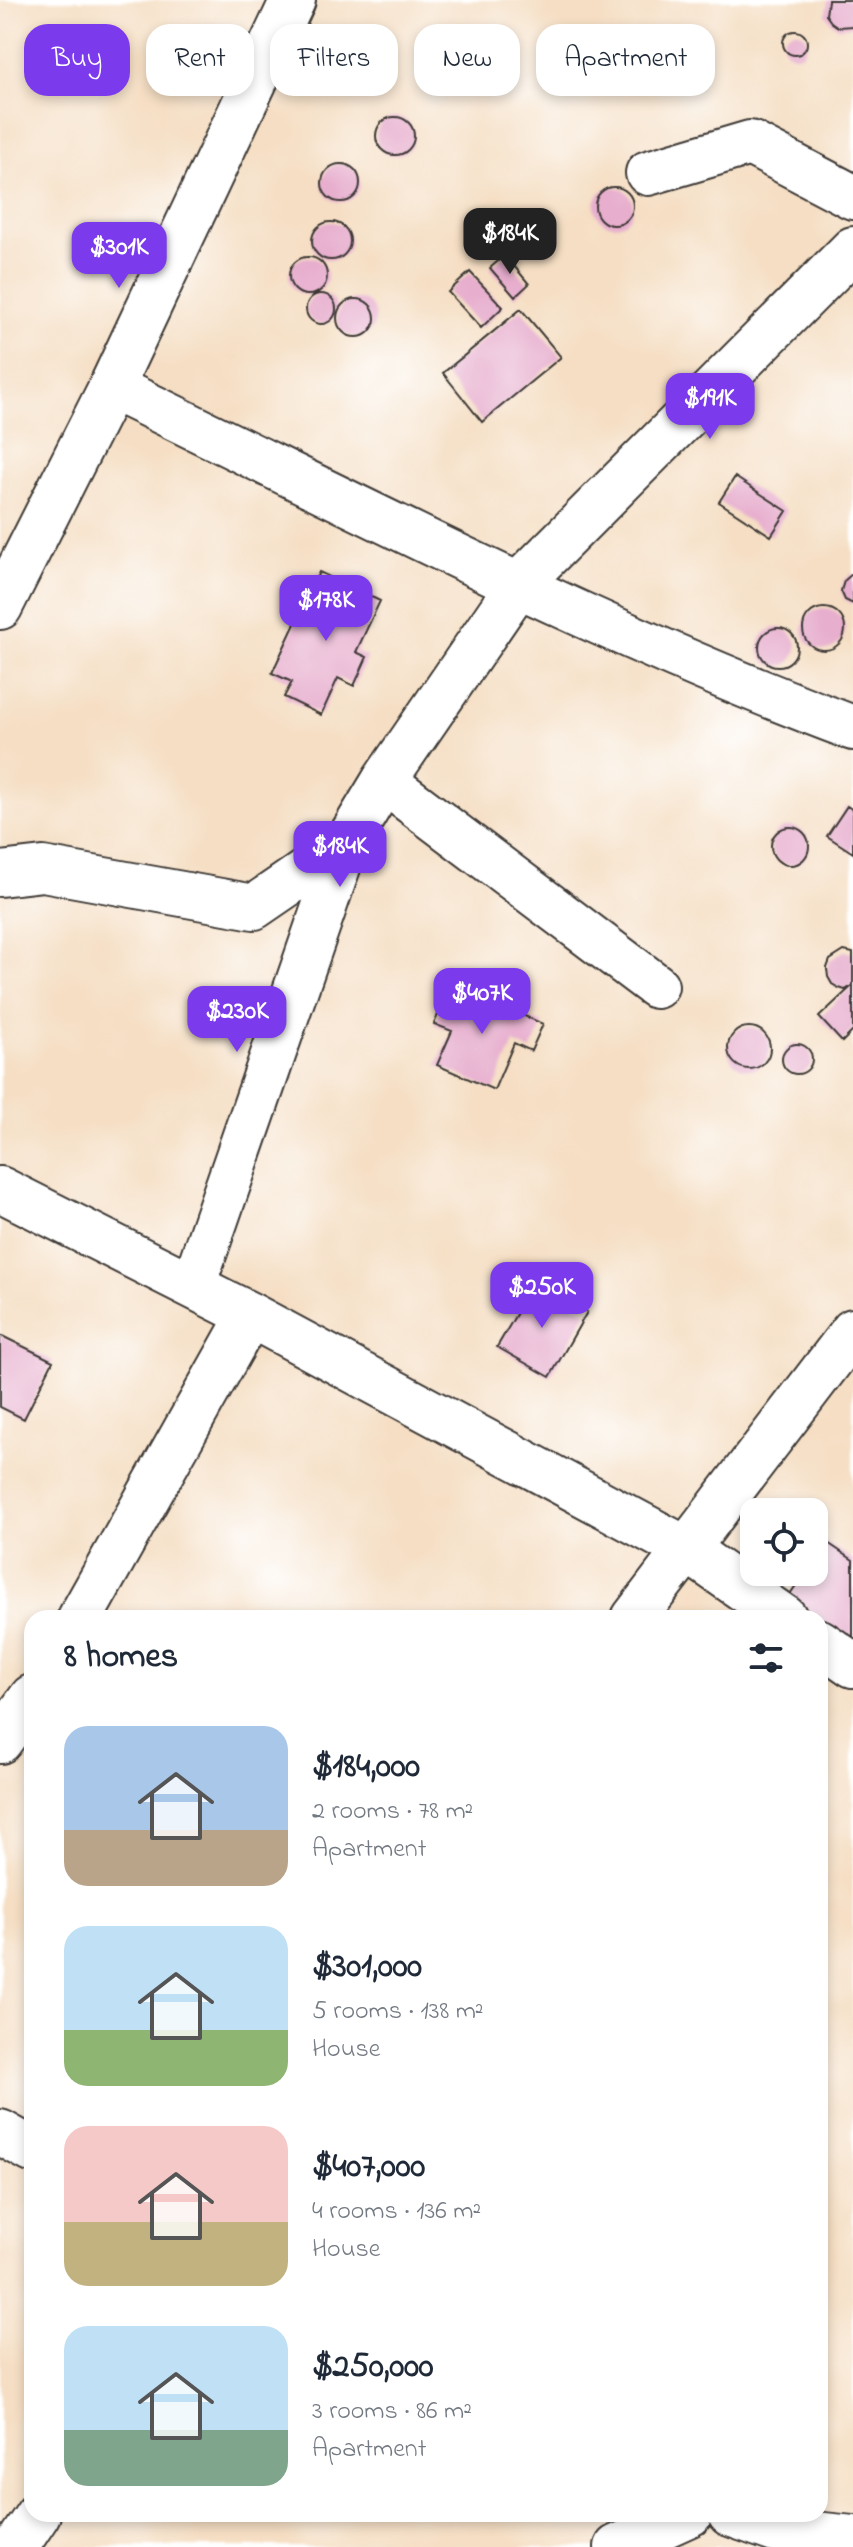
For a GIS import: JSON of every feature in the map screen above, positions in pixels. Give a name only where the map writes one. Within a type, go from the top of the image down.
[{"type":"street","points":[[0,607],[111,387],[293,0]]},
{"type":"street","points":[[648,173],[750,143],[853,197]]},
{"type":"street","points":[[193,1286],[346,844],[384,781],[519,584],[853,249]]},
{"type":"street","points":[[111,387],[519,584],[760,694],[853,728]]},
{"type":"street","points":[[384,781],[656,986]]},
{"type":"street","points":[[0,874],[43,869],[254,907],[346,844]]},
{"type":"street","points":[[0,1189],[250,1315],[686,1549],[774,1610]]},
{"type":"street","points":[[84,1610],[250,1315]]},
{"type":"street","points":[[640,1610],[853,1331]]},
{"type":"street","points":[[828,1648],[853,1665]]},
{"type":"street","points":[[0,1741],[24,1708]]},
{"type":"street","points":[[0,2132],[24,2146]]},
{"type":"street","points":[[16,2547],[33,2522]]},
{"type":"street","points":[[617,2547],[672,2522]]},
{"type":"street","points":[[752,2522],[775,2530],[851,2537]]},
{"type":"building","points":[[828,0],[853,0],[853,26],[838,27],[831,22],[826,15]]},
{"type":"building","points":[[795,31],[803,35],[807,43],[803,51],[795,55],[787,51],[783,43],[787,35]]},
{"type":"building","points":[[395,117],[408,123],[414,136],[408,149],[395,155],[382,149],[376,136],[382,123]]},
{"type":"building","points":[[341,164],[354,170],[360,183],[354,196],[341,202],[328,196],[322,183],[328,170]]},
{"type":"building","points":[[614,187],[627,193],[633,206],[627,219],[614,225],[601,219],[595,206],[601,193]]},
{"type":"building","points":[[331,222],[344,228],[350,241],[344,254],[331,260],[318,254],[312,241],[318,228]]},
{"type":"building","points":[[505,255],[529,284],[515,297],[490,268]]},
{"type":"building","points":[[308,257],[321,263],[327,276],[321,289],[308,295],[295,289],[289,276],[295,263]]},
{"type":"building","points":[[470,272],[503,307],[481,328],[448,292]]},
{"type":"building","points":[[321,294],[332,298],[336,309],[332,320],[321,324],[310,320],[306,309],[310,298]]},
{"type":"building","points":[[356,299],[369,305],[375,318],[369,331],[356,337],[343,331],[337,318],[343,305]]},
{"type":"building","points":[[521,309],[561,357],[482,422],[443,373]]},
{"type":"building","points":[[735,477],[787,511],[771,536],[719,502]]},
{"type":"building","points":[[319,572],[380,601],[356,652],[367,657],[354,686],[338,678],[321,715],[284,697],[292,682],[272,673]]},
{"type":"building","points":[[853,573],[853,604],[845,600],[841,591],[844,581]]},
{"type":"building","points":[[824,608],[839,614],[845,629],[839,644],[824,650],[809,644],[803,629],[809,614]]},
{"type":"building","points":[[778,628],[792,633],[797,647],[792,661],[778,666],[764,661],[759,647],[764,633]]},
{"type":"building","points":[[847,806],[853,810],[853,853],[827,836]]},
{"type":"building","points":[[790,827],[803,833],[809,846],[803,859],[790,865],[777,859],[771,846],[777,833]]},
{"type":"building","points":[[844,951],[853,953],[853,1031],[842,1042],[819,1017],[852,986],[845,990],[839,988],[828,977],[830,960]]},
{"type":"building","points":[[451,984],[543,1024],[531,1051],[514,1043],[494,1090],[437,1065],[452,1031],[434,1024]]},
{"type":"building","points":[[749,1027],[764,1033],[770,1048],[764,1063],[749,1069],[734,1063],[728,1048],[734,1033]]},
{"type":"building","points":[[797,1044],[808,1048],[812,1059],[808,1070],[797,1074],[786,1070],[782,1059],[786,1048]]},
{"type":"building","points":[[535,1282],[587,1312],[550,1377],[497,1347]]},
{"type":"building","points":[[0,1335],[53,1361],[24,1419],[0,1407]]},
{"type":"building","points":[[828,1543],[853,1560],[853,1656],[828,1640],[828,1610],[780,1609],[796,1586],[828,1586]]}]
